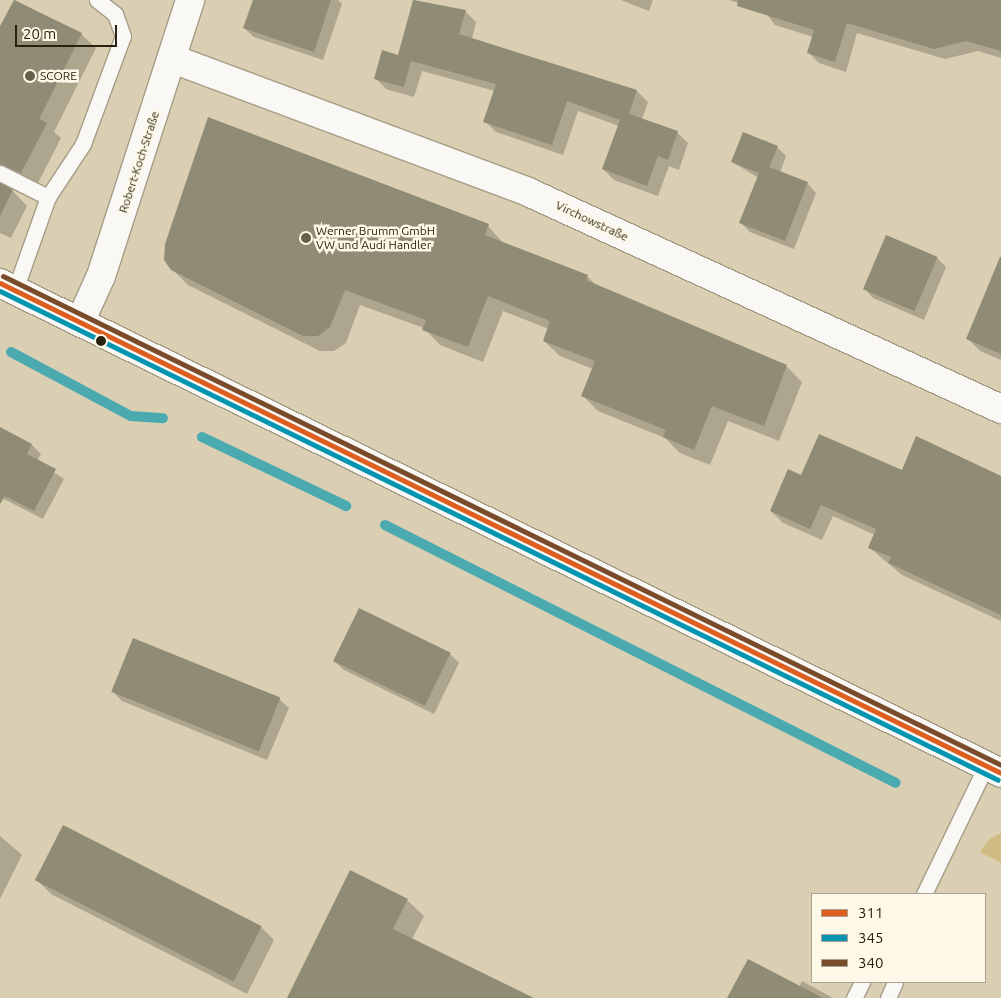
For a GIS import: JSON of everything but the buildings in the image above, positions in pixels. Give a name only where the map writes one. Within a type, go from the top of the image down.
[{"type":"street","name":"Robert-Koch-Straße","points":[[80,322],[101,276],[173,59],[190,0]]},
{"type":"street","name":"Virchowstraße","points":[[173,59],[526,191],[1001,409]]},
{"type":"street","points":[[8,286],[994,770]]},
{"type":"lane","points":[[8,286],[48,197],[83,144],[123,36],[115,14],[97,0]]},
{"type":"lane","points":[[0,173],[48,197]]},
{"type":"lane","points":[[925,893],[994,770]]},
{"type":"lane","points":[[854,998],[862,983]]},
{"type":"lane","points":[[888,998],[895,983]]},
{"type":"shaded area","points":[[1001,833],[1001,863],[980,852],[989,839]]},
{"type":"waterway","points":[[11,352],[131,416],[163,418]]},
{"type":"waterway","points":[[202,437],[346,506]]},
{"type":"waterway","points":[[385,525],[896,783]]},
{"type":"transit line","name":"340","points":[[3,276],[1001,765]]},
{"type":"transit line","name":"311","points":[[0,283],[1001,773]]},
{"type":"transit line","name":"345","points":[[0,291],[998,780]]},
{"type":"place","name":"SCORE","points":[[30,76]]},
{"type":"place","name":"Werner Brumm GmbH VW und Audi Handler","points":[[306,238]]}]
